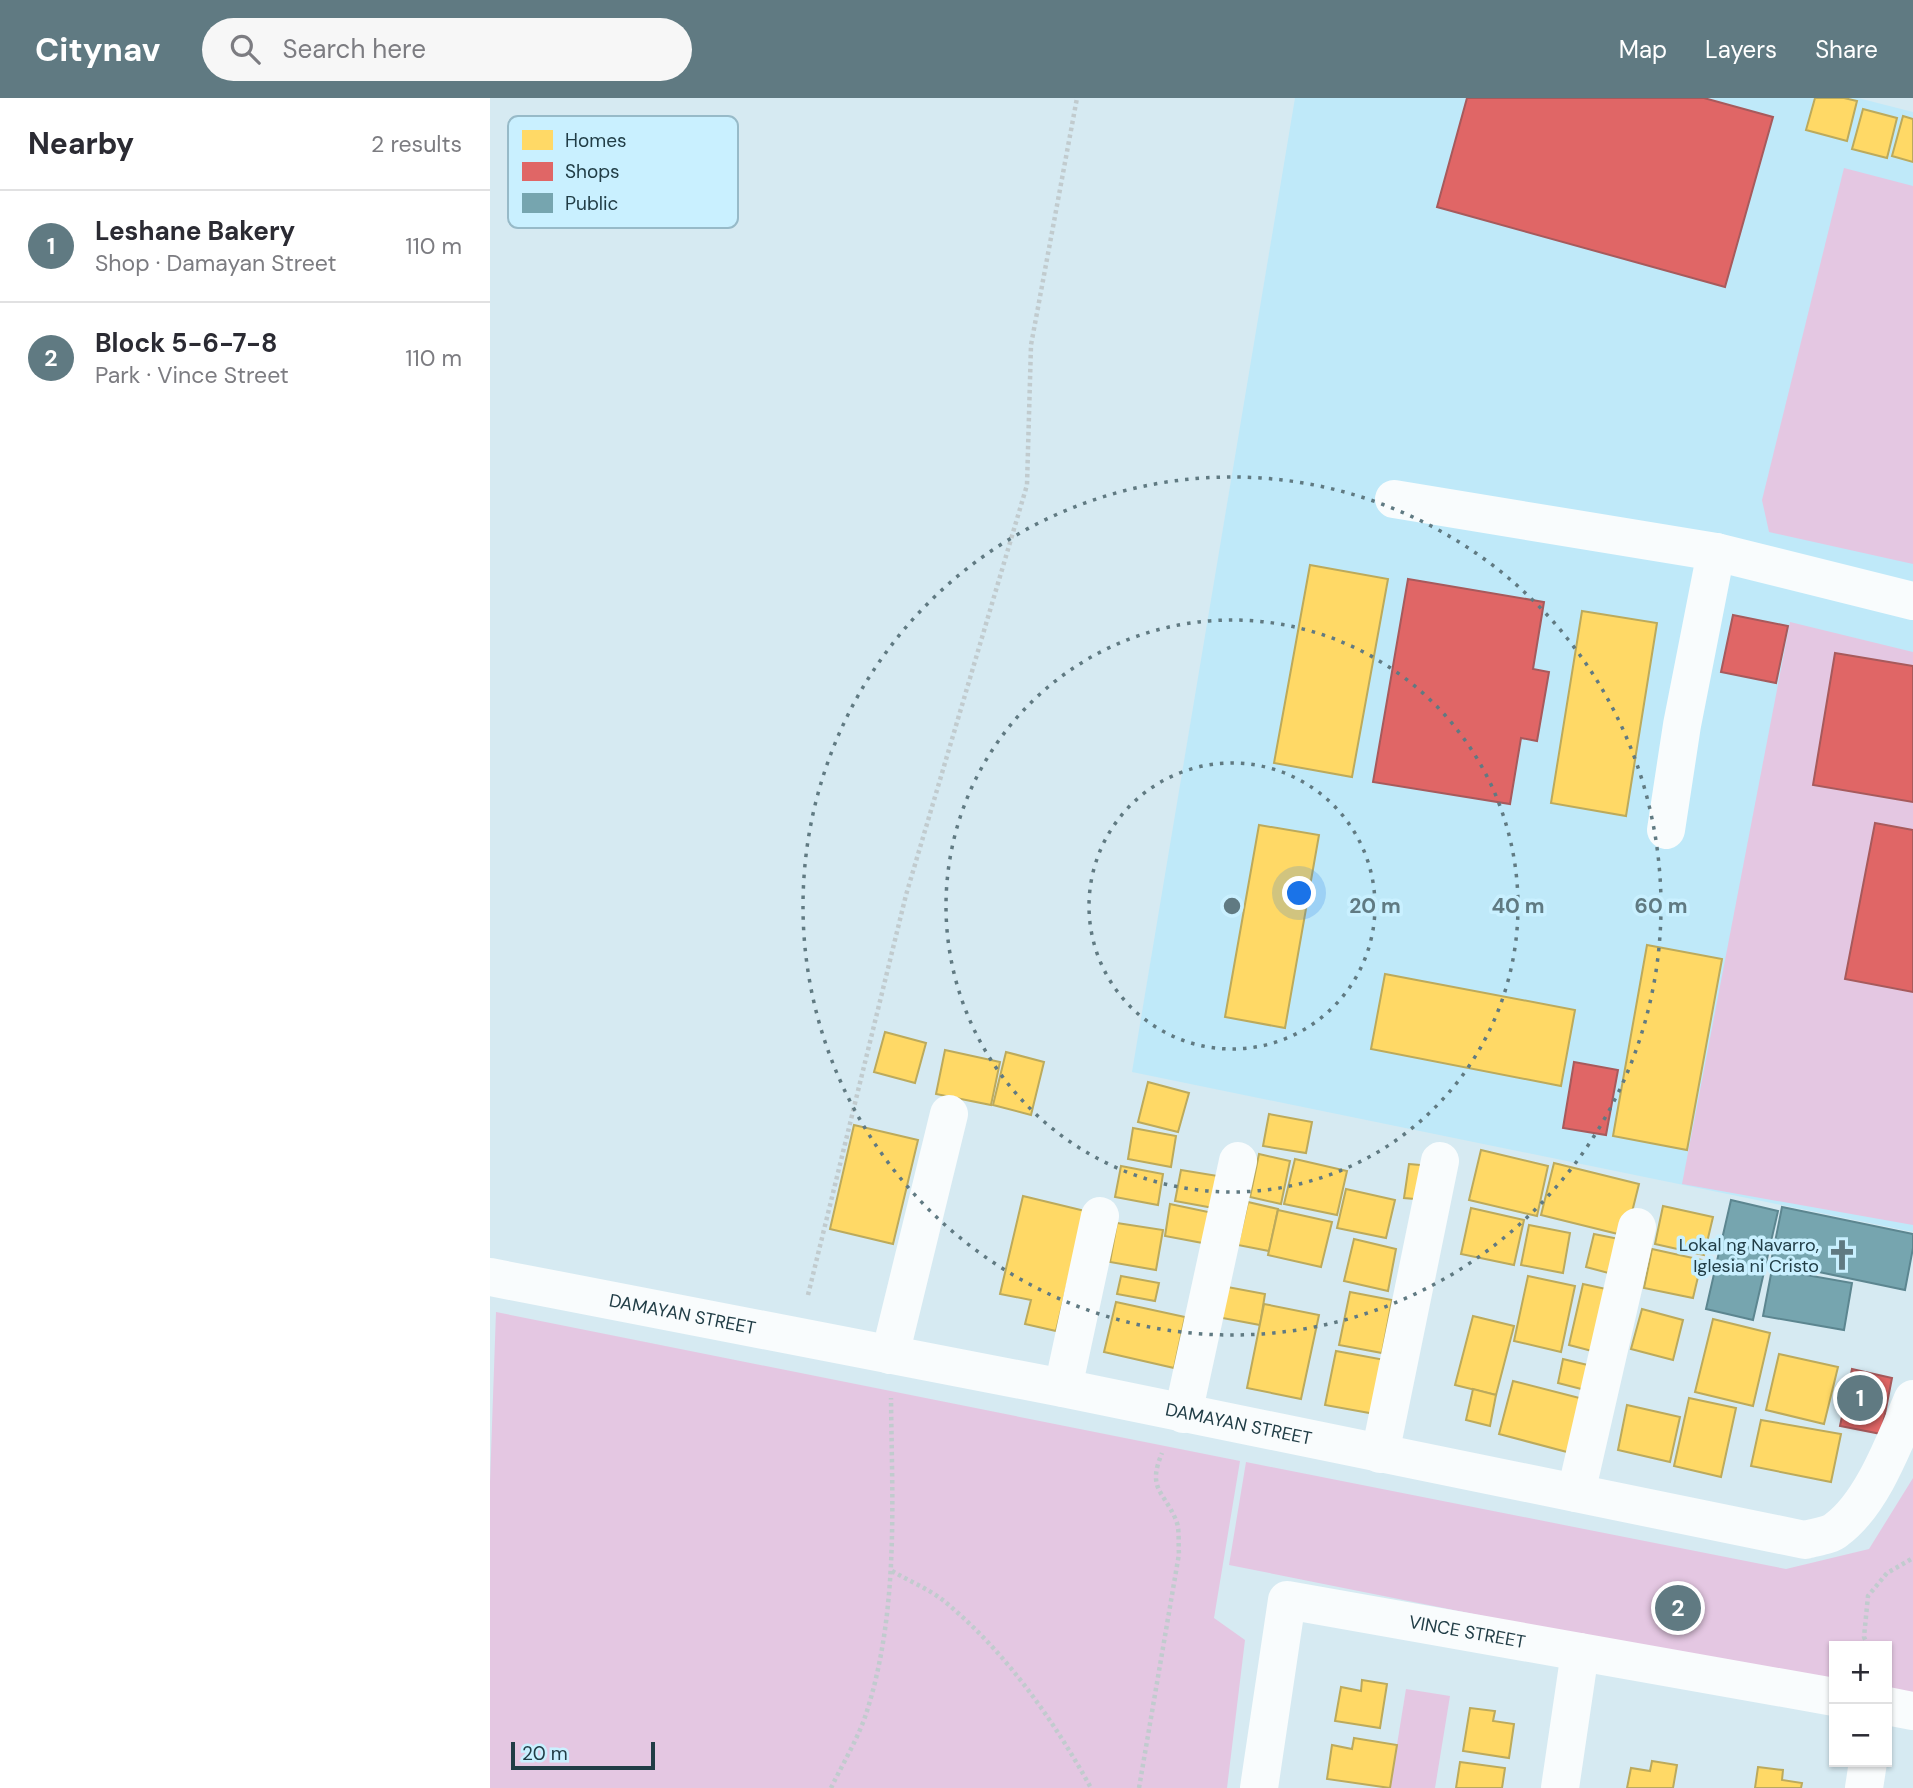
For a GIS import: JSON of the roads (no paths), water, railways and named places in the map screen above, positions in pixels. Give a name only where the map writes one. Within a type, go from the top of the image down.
[{"type":"street","points":[[1394,499],[1716,552],[1913,601]]},
{"type":"street","points":[[1666,830],[1682,725],[1716,552]]},
{"type":"street","points":[[891,1355],[949,1114]]},
{"type":"street","points":[[1183,1414],[1238,1161]]},
{"type":"street","points":[[1380,1454],[1440,1161]]},
{"type":"street","points":[[1063,1388],[1100,1216]]},
{"type":"street","points":[[1576,1493],[1637,1227]]},
{"type":"street","name":"DAMAYAN STREET","points":[[490,1277],[1063,1388],[1805,1540],[1835,1532],[1862,1502],[1913,1399]]},
{"type":"street","name":"VINCE STREET","points":[[1259,1788],[1287,1600],[1829,1696]]},
{"type":"street","points":[[1560,1788],[1580,1652]]},
{"type":"street","points":[[1892,1707],[1913,1711]]},
{"type":"street","points":[[1864,1788],[1867,1767]]},
{"type":"place","name":"Lokal ng Navarro, Iglesia ni Cristo","points":[[1842,1255]]},
{"type":"place","name":"Leshane Bakery","points":[[1860,1398]]},
{"type":"place","name":"Block 5-6-7-8","points":[[1678,1608]]}]
